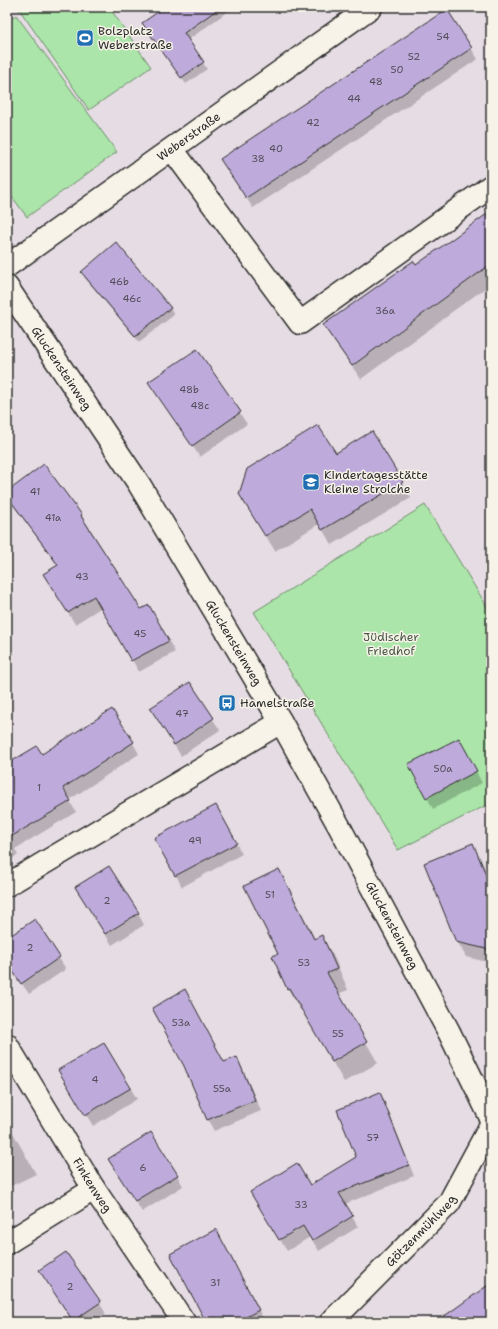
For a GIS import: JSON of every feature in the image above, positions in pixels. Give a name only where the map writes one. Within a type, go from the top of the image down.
[{"type":"street","name":"Weberstraße","points":[[7,266],[371,7]]},
{"type":"street","points":[[172,149],[300,323],[491,186]]},
{"type":"street","name":"Gluckensteinweg","points":[[7,287],[139,484],[281,722],[340,826],[434,1004],[491,1118]]},
{"type":"street","points":[[7,885],[281,722]]},
{"type":"street","name":"Finkenweg","points":[[7,1045],[94,1189],[184,1322]]},
{"type":"street","name":"Götzenmühlweg","points":[[332,1322],[449,1203],[491,1126]]},
{"type":"street","points":[[7,1243],[94,1189]]},
{"type":"green space","name":"Bolzplatz Weberstraße","points":[[21,7],[109,7],[151,67],[89,110],[19,9]]},
{"type":"green space","points":[[16,15],[117,152],[27,217],[7,190],[7,22]]},
{"type":"green space","name":"Jüdischer Friedhof","points":[[425,505],[491,613],[491,803],[398,850],[254,612]]},
{"type":"building","points":[[165,7],[221,7],[184,33],[204,62],[181,78],[142,23]]},
{"type":"building","points":[[447,9],[472,48],[246,198],[220,159]]},
{"type":"building","points":[[491,211],[491,264],[352,366],[323,325],[413,261],[416,265]]},
{"type":"building","points":[[116,242],[171,308],[135,336],[81,272]]},
{"type":"building","points":[[197,349],[241,412],[192,446],[148,382]]},
{"type":"building","points":[[318,425],[336,453],[372,431],[403,482],[322,530],[310,509],[265,536],[239,494],[247,469]]},
{"type":"building","points":[[44,464],[82,515],[81,516],[141,609],[149,605],[169,641],[131,661],[94,596],[68,613],[43,574],[58,565],[7,496],[7,492]]},
{"type":"building","points":[[190,682],[214,718],[174,745],[150,708]]},
{"type":"building","points":[[112,709],[134,742],[63,788],[71,801],[7,839],[7,764],[37,746],[42,754]]},
{"type":"building","points":[[459,738],[477,771],[426,798],[408,764]]},
{"type":"building","points":[[216,805],[237,843],[175,876],[154,838]]},
{"type":"building","points":[[473,843],[491,887],[491,950],[456,942],[424,863]]},
{"type":"building","points":[[109,866],[139,913],[105,934],[75,887]]},
{"type":"building","points":[[279,869],[314,939],[322,935],[337,969],[327,973],[367,1042],[332,1062],[289,988],[287,989],[272,956],[278,954],[244,886]]},
{"type":"building","points":[[35,919],[60,957],[21,984],[7,962],[7,938]]},
{"type":"building","points":[[185,989],[224,1062],[237,1057],[255,1100],[207,1120],[184,1066],[152,1008]]},
{"type":"building","points":[[104,1043],[131,1088],[85,1115],[58,1070]]},
{"type":"building","points":[[380,1092],[409,1165],[339,1193],[353,1216],[312,1241],[303,1226],[279,1240],[250,1192],[297,1163],[310,1185],[356,1157],[337,1110]]},
{"type":"building","points":[[151,1132],[178,1175],[135,1201],[108,1159]]},
{"type":"building","points":[[216,1229],[259,1310],[237,1322],[206,1322],[170,1254]]},
{"type":"building","points":[[66,1252],[101,1302],[73,1321],[39,1270]]},
{"type":"building","points":[[491,1283],[491,1322],[436,1322]]},
{"type":"place","name":"Bolzplatz Weberstraße","points":[[85,38]]},
{"type":"place","name":"Kindertagesstätte Kleine Strolche","points":[[311,482]]},
{"type":"place","name":"Hamelstraße","points":[[227,703]]}]
